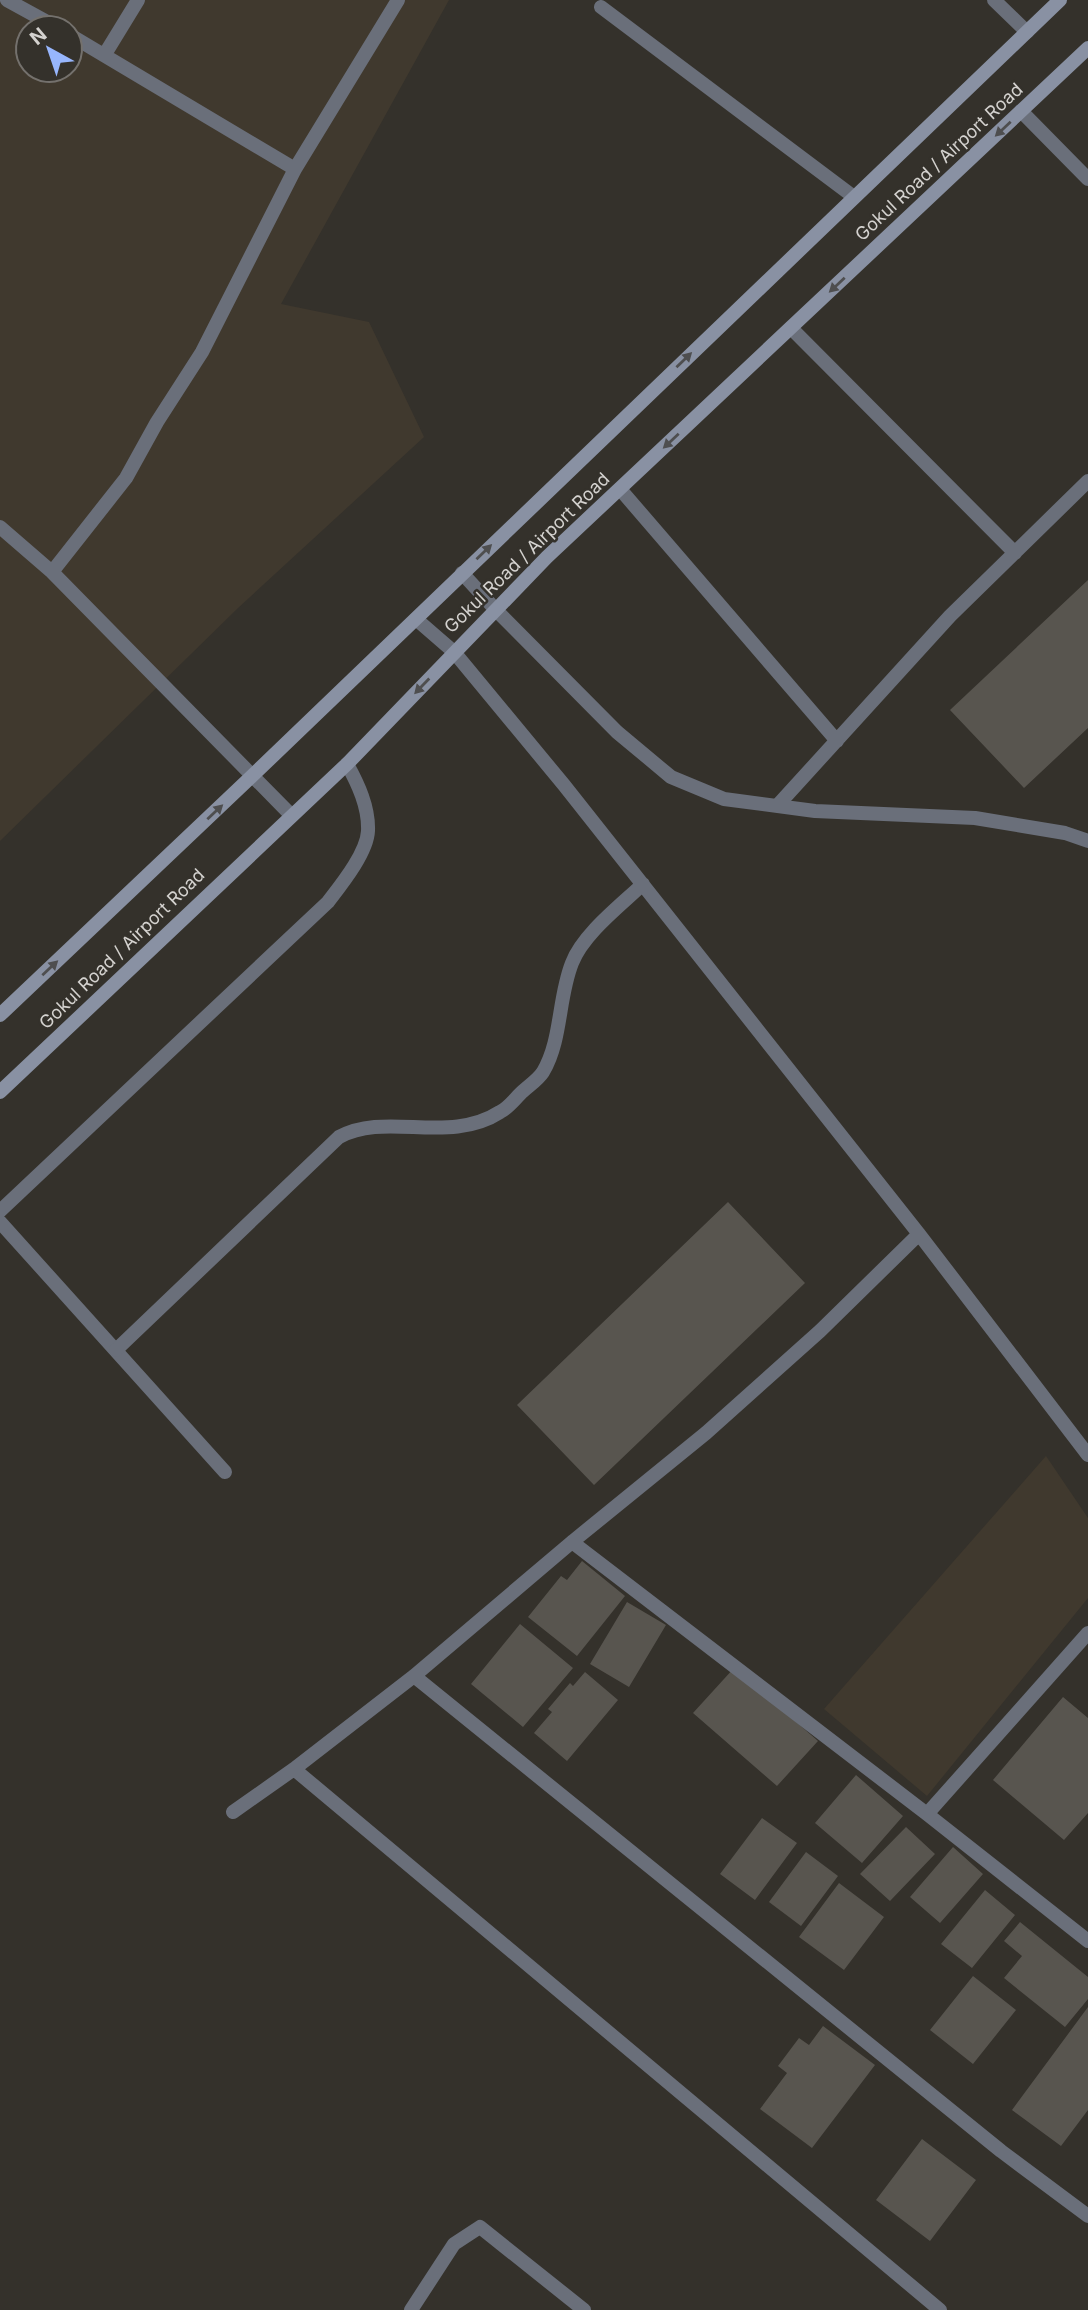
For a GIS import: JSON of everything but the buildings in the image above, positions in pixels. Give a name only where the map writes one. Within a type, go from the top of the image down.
[{"type":"main road","name":"Gokul Road / Airport Road","points":[[0,1015],[1060,0]]},
{"type":"main road","name":"Gokul Road / Airport Road","points":[[0,1092],[347,764],[495,609],[620,489],[1088,48]]},
{"type":"street","points":[[7,0],[32,14]]},
{"type":"street","points":[[105,54],[138,0]]},
{"type":"street","points":[[52,572],[127,478],[157,422],[202,352],[295,169],[398,0]]},
{"type":"street","points":[[994,0],[1027,32]]},
{"type":"street","points":[[601,7],[854,197]]},
{"type":"street","points":[[84,43],[295,169]]},
{"type":"street","points":[[1021,111],[1088,179]]},
{"type":"street","points":[[791,328],[1015,553]]},
{"type":"street","points":[[777,806],[950,617],[1088,481]]},
{"type":"street","points":[[620,489],[837,741]]},
{"type":"street","points":[[0,527],[52,572],[290,815]]},
{"type":"street","points":[[462,573],[617,732],[671,777],[723,799],[815,811],[975,818],[1065,833],[1088,841]]},
{"type":"street","points":[[416,619],[454,652],[564,785],[919,1234],[1088,1455]]},
{"type":"street","points":[[0,1211],[328,902],[353,869],[368,832],[361,792],[347,764]]},
{"type":"street","points":[[116,1350],[339,1137],[352,1130],[370,1128],[469,1126],[501,1112],[542,1074],[551,1054],[572,962],[589,936],[643,884]]},
{"type":"street","points":[[0,1222],[225,1472]]},
{"type":"street","points":[[233,1812],[294,1769],[414,1676],[726,1415],[820,1332],[919,1234]]},
{"type":"street","points":[[572,1542],[928,1814],[1088,1941]]},
{"type":"street","points":[[928,1814],[1088,1633]]},
{"type":"street","points":[[414,1676],[1001,2151],[1088,2216]]},
{"type":"street","points":[[294,1769],[940,2310]]},
{"type":"street","points":[[411,2310],[454,2244],[481,2227],[584,2310]]},
{"type":"shaded area","points":[[0,0],[449,0],[281,304],[369,322],[424,437],[238,608],[0,841]]},
{"type":"shaded area","points":[[1046,1456],[1088,1518],[1088,1598],[927,1796],[824,1709]]}]
